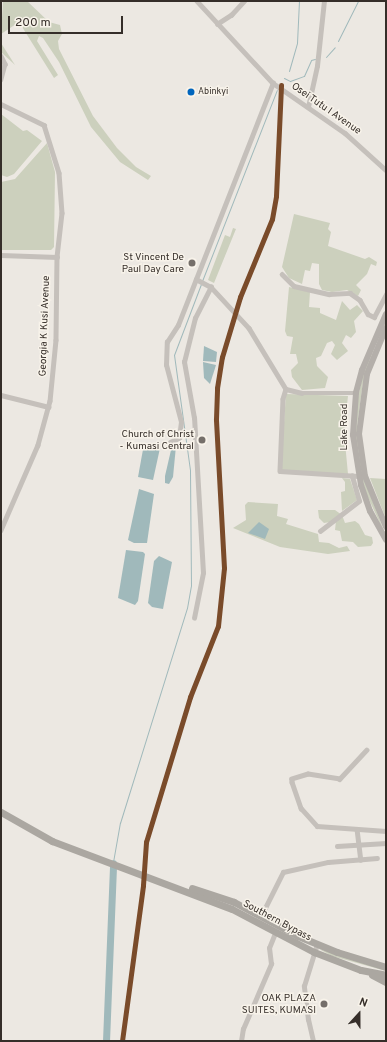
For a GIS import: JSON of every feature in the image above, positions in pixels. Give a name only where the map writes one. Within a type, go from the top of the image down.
[{"type":"highway","name":"Southern Bypass","points":[[1,812],[47,839],[217,899],[261,916],[317,944],[386,967]]},
{"type":"highway","name":"Southern Bypass","points":[[217,899],[275,933],[314,952],[361,970],[386,975]]},
{"type":"highway","points":[[361,970],[386,982]]},
{"type":"main road","name":"Lake Road","points":[[386,314],[364,361],[356,393],[353,435],[355,476],[370,511],[386,540]]},
{"type":"main road","name":"Lake Road","points":[[386,328],[367,374],[359,434],[365,476],[386,527]]},
{"type":"street","name":"Osei Tutu I Avenue","points":[[197,1],[273,83],[345,133],[379,162],[386,170]]},
{"type":"street","points":[[217,24],[244,1]]},
{"type":"street","points":[[308,106],[317,66],[324,1]]},
{"type":"street","points":[[1,56],[5,64],[1,79]]},
{"type":"street","points":[[170,442],[179,438],[181,422],[168,373],[166,347],[198,279],[273,83]]},
{"type":"street","name":"Georgia K Kusi Avenue","points":[[1,104],[44,125],[50,140],[59,173],[62,195],[61,229],[57,257],[56,340],[49,407],[38,445],[1,530]]},
{"type":"street","name":"Osei Tutu I Avenue","points":[[379,162],[386,165]]},
{"type":"street","points":[[1,255],[57,257]]},
{"type":"street","points":[[282,274],[294,286],[330,294],[350,293],[360,300],[368,314],[374,316],[386,294]]},
{"type":"street","points":[[198,279],[211,287],[249,328],[286,389],[302,393],[356,393]]},
{"type":"street","points":[[194,618],[202,579],[202,560],[194,418],[184,362],[195,318],[211,287]]},
{"type":"street","points":[[286,389],[283,399],[280,471],[355,476],[359,501],[320,531]]},
{"type":"street","points":[[1,395],[49,407]]},
{"type":"street","points":[[367,750],[340,779],[308,774],[292,779],[301,808],[317,826],[386,831]]},
{"type":"street","points":[[357,830],[361,860]]},
{"type":"street","points":[[337,846],[386,843]]},
{"type":"street","points":[[261,916],[283,872],[328,862],[377,858]]},
{"type":"street","points":[[241,1041],[243,1029],[271,964],[268,948],[275,933]]},
{"type":"street","points":[[313,1041],[308,1020],[304,986],[317,944]]},
{"type":"green space","points":[[3,1],[27,1],[49,22],[60,25],[62,34],[58,41],[59,49],[93,116],[117,148],[136,167],[151,176],[148,180],[120,162],[91,127],[59,62],[43,38],[39,36],[37,41],[58,75],[54,78],[19,22],[1,34]]},
{"type":"green space","points":[[1,43],[15,65],[1,52]]},
{"type":"green space","points":[[1,114],[23,131],[27,130],[42,141],[14,174],[7,177],[1,175]]},
{"type":"green space","points":[[47,143],[55,172],[54,247],[51,250],[1,250],[1,182],[15,179]]},
{"type":"green space","points":[[294,214],[330,223],[328,229],[331,232],[328,246],[365,259],[369,257],[377,262],[376,266],[371,264],[367,274],[356,285],[361,290],[358,296],[347,290],[332,292],[322,290],[319,284],[319,264],[312,263],[310,271],[305,270],[302,284],[289,278],[282,267]]},
{"type":"green space","points":[[233,228],[236,229],[214,283],[208,280],[225,235],[230,237]]},
{"type":"green space","points":[[289,287],[310,292],[309,307],[320,308],[320,313],[336,320],[342,301],[350,310],[357,305],[363,311],[354,321],[356,332],[351,338],[346,335],[342,343],[348,351],[337,360],[331,354],[335,345],[332,341],[327,343],[321,356],[316,358],[317,366],[328,377],[325,388],[302,390],[292,377],[291,370],[298,363],[296,354],[290,354],[293,337],[287,336],[285,331]]},
{"type":"green space","points":[[386,319],[386,325],[374,347],[363,382],[357,426],[364,479],[386,536],[365,491],[356,446],[356,406],[364,370]]},
{"type":"green space","points":[[286,394],[348,396],[344,432],[348,474],[282,471],[281,465]]},
{"type":"green space","points":[[342,478],[350,479],[357,500],[342,511],[341,492],[345,491],[345,482]]},
{"type":"green space","points":[[370,478],[386,479],[386,519]]},
{"type":"green space","points":[[248,502],[278,504],[277,516],[288,519],[286,524],[318,534],[319,542],[329,543],[339,548],[347,546],[350,551],[328,554],[280,547],[233,528],[246,520],[245,505]]},
{"type":"green space","points":[[318,510],[335,510],[342,515],[345,523],[355,521],[359,524],[365,535],[372,537],[373,543],[371,546],[358,547],[353,542],[342,541],[340,531],[335,530],[336,521],[324,523],[319,518]]},
{"type":"green space","points":[[319,949],[386,969],[386,971],[332,956]]},
{"type":"water","points":[[204,346],[217,352],[216,362],[203,361]]},
{"type":"water","points":[[203,362],[216,365],[210,384],[204,378]]},
{"type":"water","points":[[144,444],[160,448],[153,480],[138,477]]},
{"type":"water","points":[[176,446],[173,477],[169,484],[165,483],[165,476],[171,450]]},
{"type":"water","points":[[139,489],[154,494],[147,543],[134,543],[128,540]]},
{"type":"water","points":[[259,522],[269,529],[265,539],[248,533]]},
{"type":"water","points":[[126,550],[143,552],[145,554],[138,601],[135,605],[118,598]]},
{"type":"water","points":[[159,556],[172,562],[163,609],[152,607],[148,603],[154,561]]},
{"type":"waterway","points":[[289,71],[297,43],[299,1]]},
{"type":"waterway","points":[[338,41],[358,1]]},
{"type":"waterway","points":[[326,57],[335,47]]},
{"type":"waterway","points":[[284,78],[290,81],[304,76],[311,60],[315,59]]},
{"type":"waterway","points":[[202,281],[277,90]]},
{"type":"waterway","points":[[113,862],[120,823],[187,608],[191,586],[190,470],[174,355],[201,284]]},
{"type":"waterway","points":[[106,1041],[113,863]]},
{"type":"transit line","points":[[122,1041],[143,885],[146,842],[190,697],[218,626],[224,568],[216,419],[217,388],[222,357],[240,297],[272,219],[276,196],[281,85]]},
{"type":"place","name":"Abinkyi","points":[[191,92]]},
{"type":"place","name":"St Vincent De Paul Day Care","points":[[192,263]]},
{"type":"place","name":"Church of Christ - Kumasi Central","points":[[202,440]]},
{"type":"place","name":"OAK PLAZA SUITES, KUMASI","points":[[324,1004]]}]
